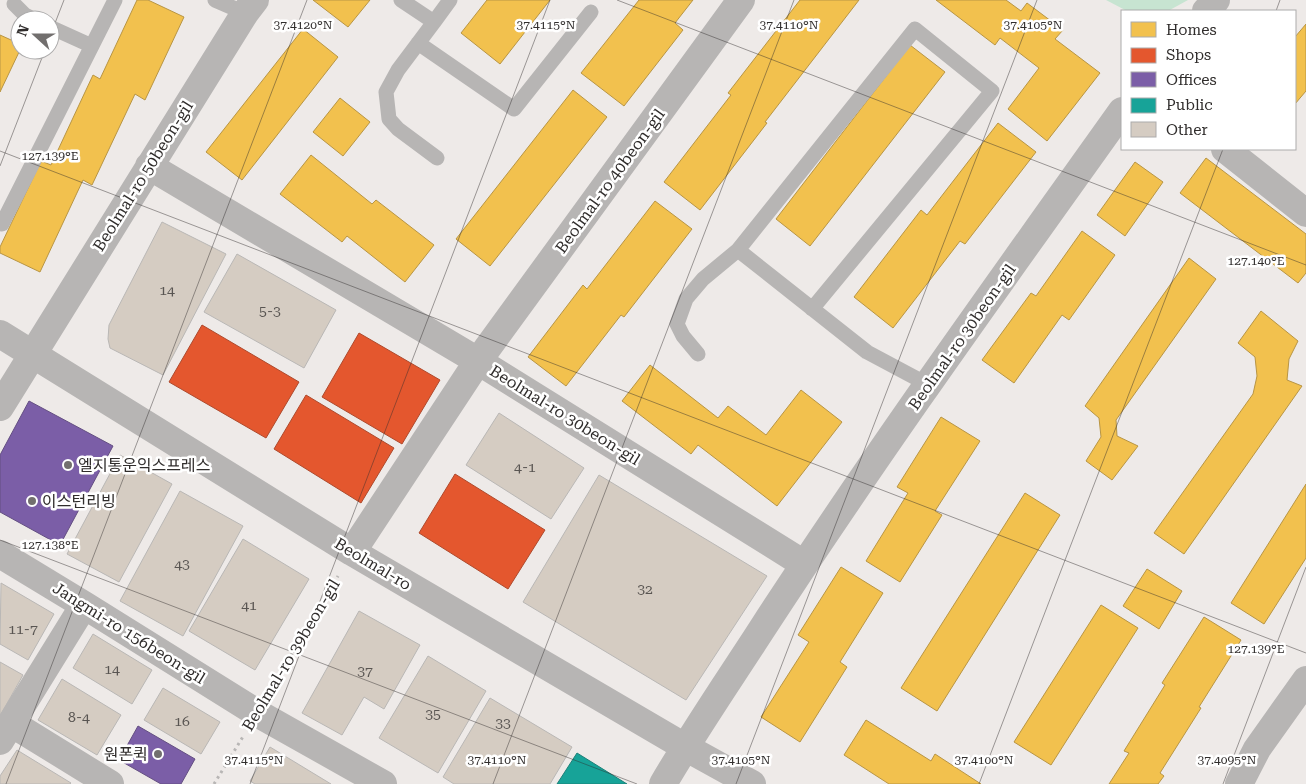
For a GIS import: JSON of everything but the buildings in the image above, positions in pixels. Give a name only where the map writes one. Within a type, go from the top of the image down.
[{"type":"street","name":"Beolmal-ro 40beon-gil","points":[[352,552],[478,361],[741,0]]},
{"type":"street","points":[[1207,10],[1216,0]]},
{"type":"street","name":"Beolmal-ro 50beon-gil","points":[[0,408],[250,6]]},
{"type":"street","name":"Beolmal-ro 30beon-gil","points":[[663,784],[804,564],[928,384],[1121,111]]},
{"type":"street","points":[[1226,150],[1306,213]]},
{"type":"street","points":[[149,166],[478,361]]},
{"type":"street","name":"Beolmal-ro","points":[[0,334],[352,552],[685,747],[752,784]]},
{"type":"street","name":"Beolmal-ro 30beon-gil","points":[[478,361],[804,564]]},
{"type":"street","name":"Jangmi-ro 156beon-gil","points":[[0,554],[257,714],[383,784]]},
{"type":"street","points":[[84,605],[5,732],[110,784]]},
{"type":"street","points":[[1239,784],[1257,749],[1306,680]]},
{"type":"lane","points":[[2,224],[115,0]]},
{"type":"lane","points":[[215,0],[250,6]]},
{"type":"lane","points":[[401,0],[434,22]]},
{"type":"lane","points":[[437,158],[398,129],[389,119],[386,92],[398,70],[450,0]]},
{"type":"lane","points":[[14,4],[20,10]]},
{"type":"lane","points":[[418,43],[514,109],[591,12]]},
{"type":"lane","points":[[698,354],[683,336],[677,324],[686,299],[703,279],[738,250],[915,29],[992,91],[812,309]]},
{"type":"lane","points":[[60,32],[92,46]]},
{"type":"lane","points":[[738,250],[867,352],[928,384]]},
{"type":"path","name":"Beolmal-ro 39beon-gil","points":[[214,784],[352,552]]},
{"type":"green space","points":[[1106,0],[1188,0],[1170,10],[1125,10]]},
{"type":"place","name":"엘지통운익스프레스","points":[[68,465]]},
{"type":"place","name":"이스턴리빙","points":[[32,501]]},
{"type":"place","name":"원폰퀵","points":[[158,754]]}]
